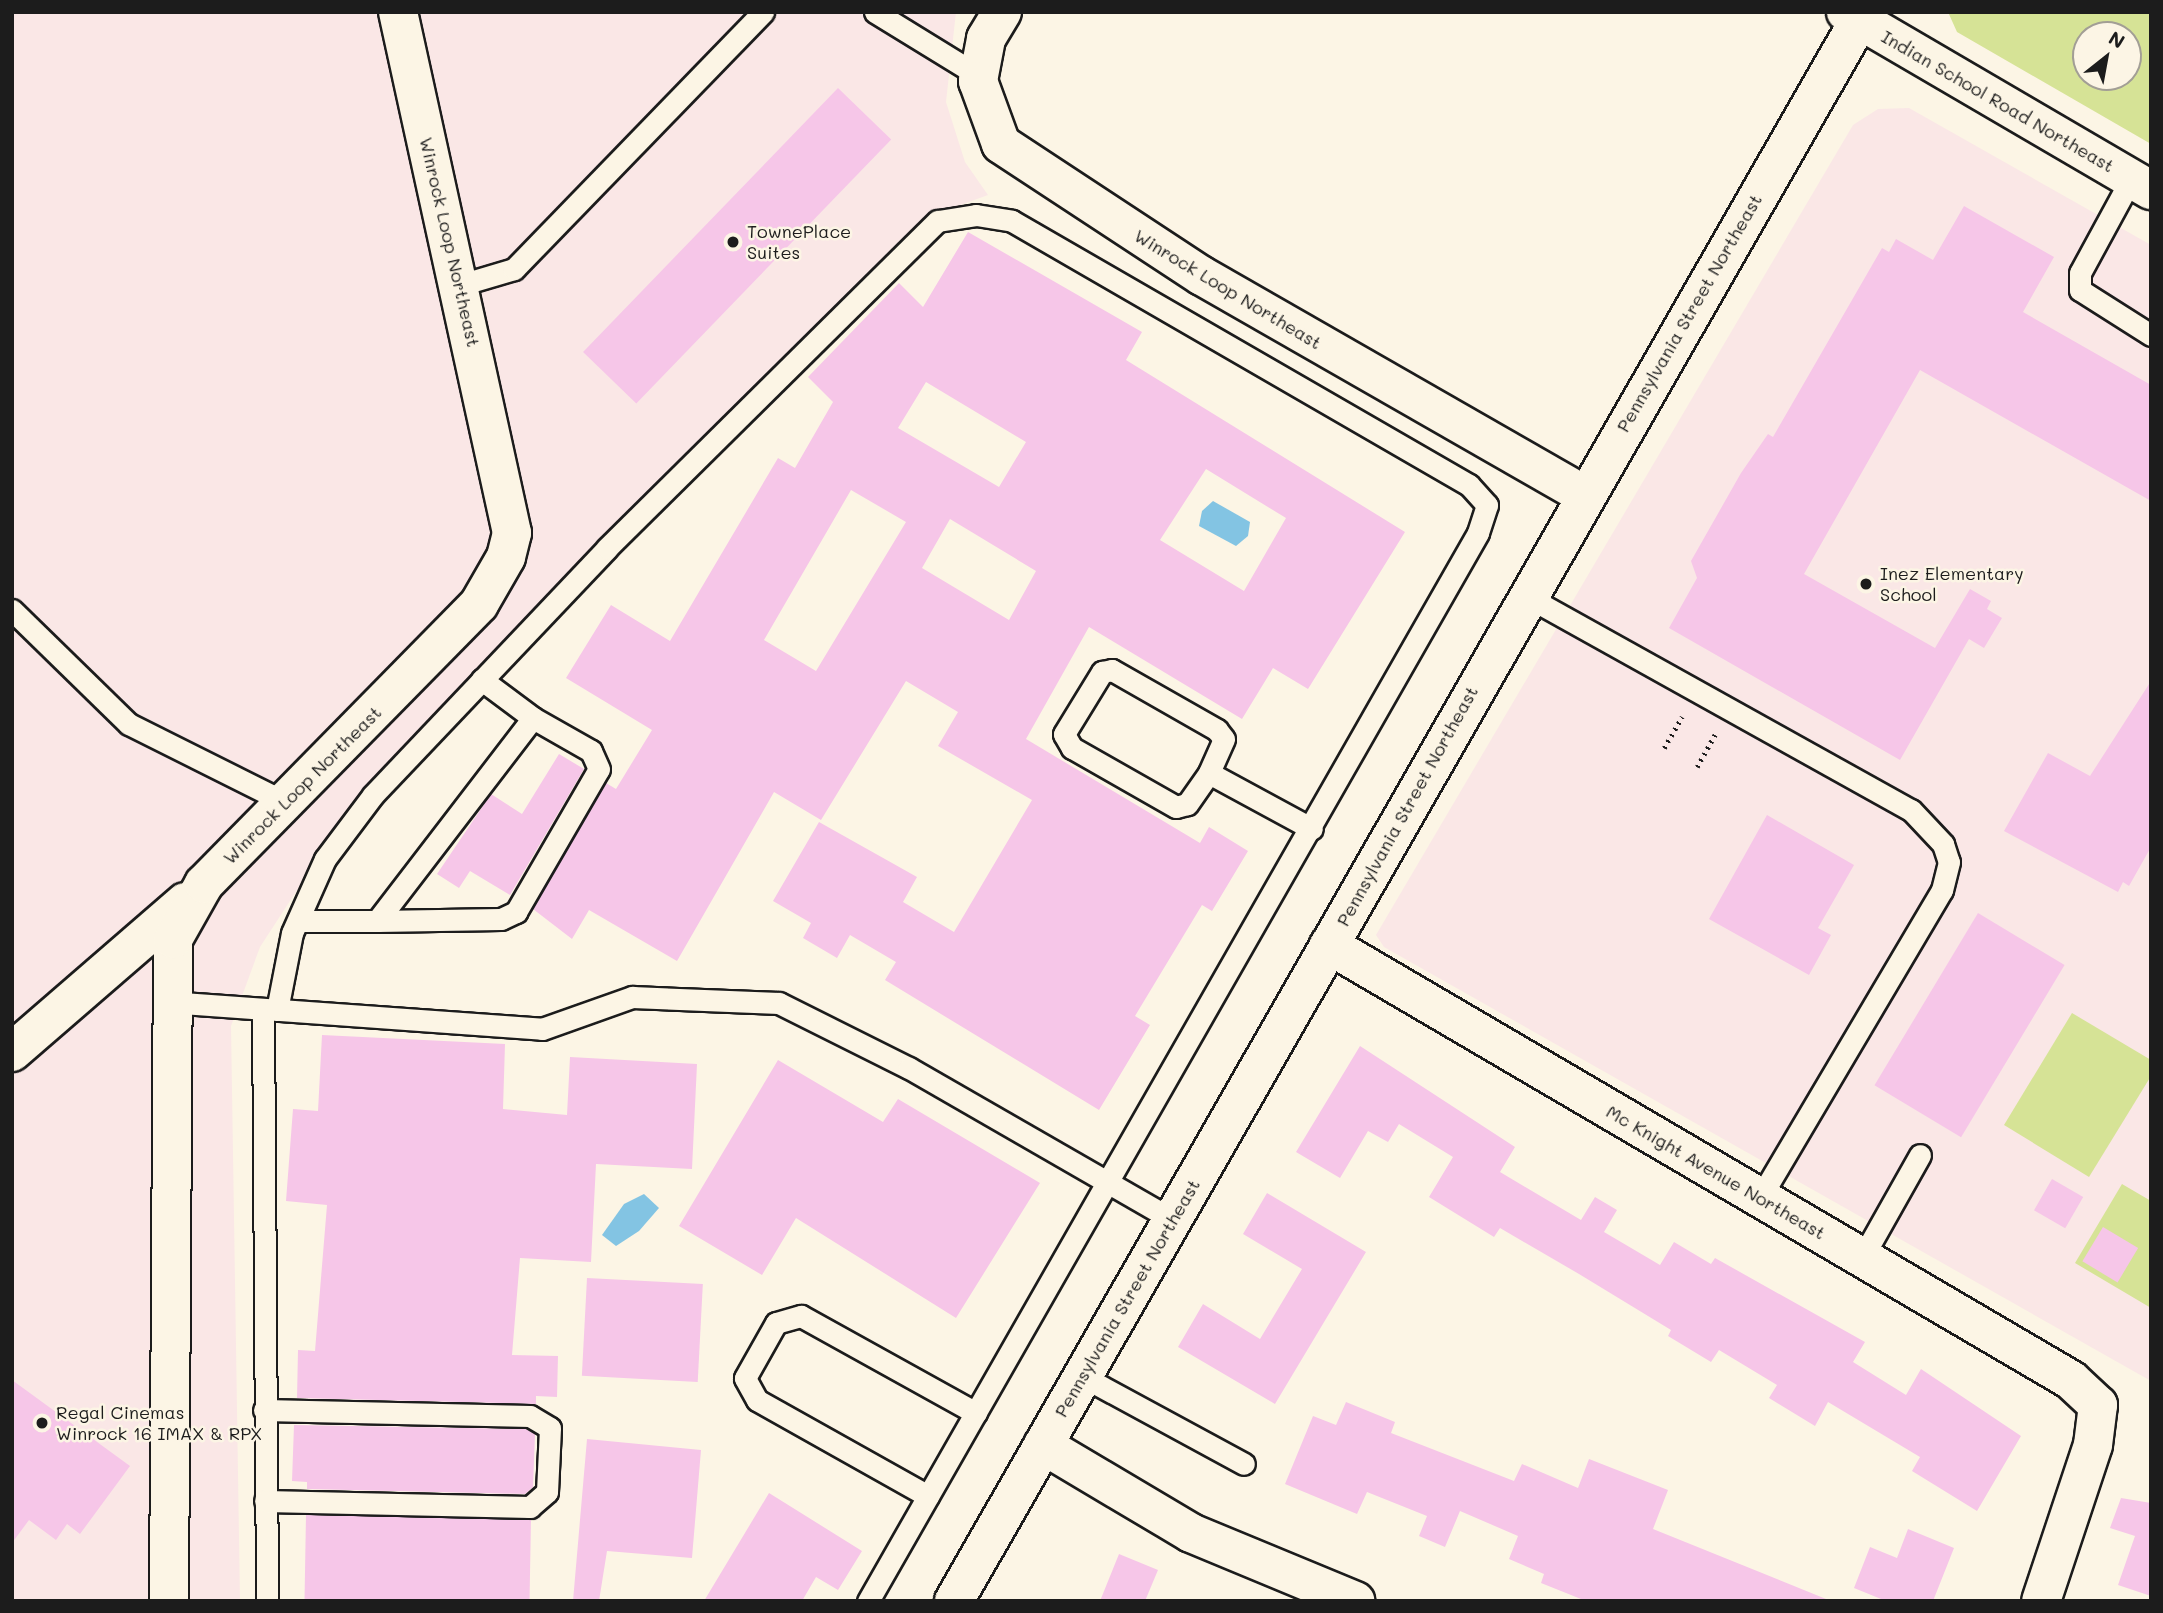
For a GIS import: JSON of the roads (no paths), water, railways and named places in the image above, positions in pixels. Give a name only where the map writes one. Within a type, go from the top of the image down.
[{"type":"street","name":"Winrock Loop Northeast","points":[[169,1601],[168,1002],[173,939],[204,884],[464,621],[506,558],[512,509],[398,12]]},
{"type":"street","name":"Winrock Loop Northeast","points":[[1002,12],[986,39],[979,76],[987,116],[1001,144],[1046,178],[1202,276],[1583,494]]},
{"type":"street","name":"Indian School Road Northeast","points":[[1856,15],[2141,185]]},
{"type":"street","name":"Pennsylvania Street Northeast","points":[[954,1601],[1856,15]]},
{"type":"street","points":[[12,1052],[204,884]]},
{"type":"street","name":"Mc Knight Avenue Northeast","points":[[1329,945],[2071,1380],[2098,1405],[2093,1445],[2041,1601]]},
{"type":"street","points":[[1042,1446],[1191,1533],[1355,1601]]},
{"type":"lane","points":[[460,285],[514,269],[763,12]]},
{"type":"lane","points":[[879,13],[979,76]]},
{"type":"lane","points":[[2141,185],[2080,273],[2080,290],[2151,335]]},
{"type":"lane","points":[[267,1601],[264,1410],[270,1009],[298,921],[325,859],[373,795],[607,548],[937,220],[976,215],[1024,228],[1469,485],[1487,505],[1478,533],[1312,829],[1111,1184],[868,1601]]},
{"type":"lane","points":[[1526,596],[1911,810],[1943,844],[1948,862],[1942,890],[1759,1198]]},
{"type":"lane","points":[[12,610],[129,724],[285,802]]},
{"type":"lane","points":[[1112,670],[1217,730],[1224,739],[1209,773],[1187,804],[1176,807],[1072,748],[1064,734],[1102,673],[1112,670]]},
{"type":"lane","points":[[298,921],[500,919],[516,912],[599,769],[591,751],[533,718],[482,680]]},
{"type":"lane","points":[[377,921],[533,718]]},
{"type":"lane","points":[[1209,773],[1312,829]]},
{"type":"lane","points":[[168,1002],[542,1029],[632,997],[779,1003],[909,1068],[1172,1219]]},
{"type":"lane","points":[[1862,1258],[1920,1155]]},
{"type":"lane","points":[[928,1496],[757,1400],[746,1378],[776,1323],[801,1316],[976,1413]]},
{"type":"lane","points":[[1082,1376],[1244,1464]]},
{"type":"lane","points":[[264,1410],[530,1416],[550,1428],[547,1492],[530,1507],[265,1501]]},
{"type":"water","points":[[1213,501],[1250,522],[1248,536],[1236,546],[1199,526],[1202,511]]},
{"type":"water","points":[[644,1194],[659,1208],[639,1231],[616,1246],[602,1235],[624,1204]]},
{"type":"place","name":"TownePlace Suites","points":[[733,242]]},
{"type":"place","name":"Inez Elementary School","points":[[1866,584]]},
{"type":"place","name":"Regal Cinemas Winrock 16 IMAX & RPX","points":[[42,1423]]}]
